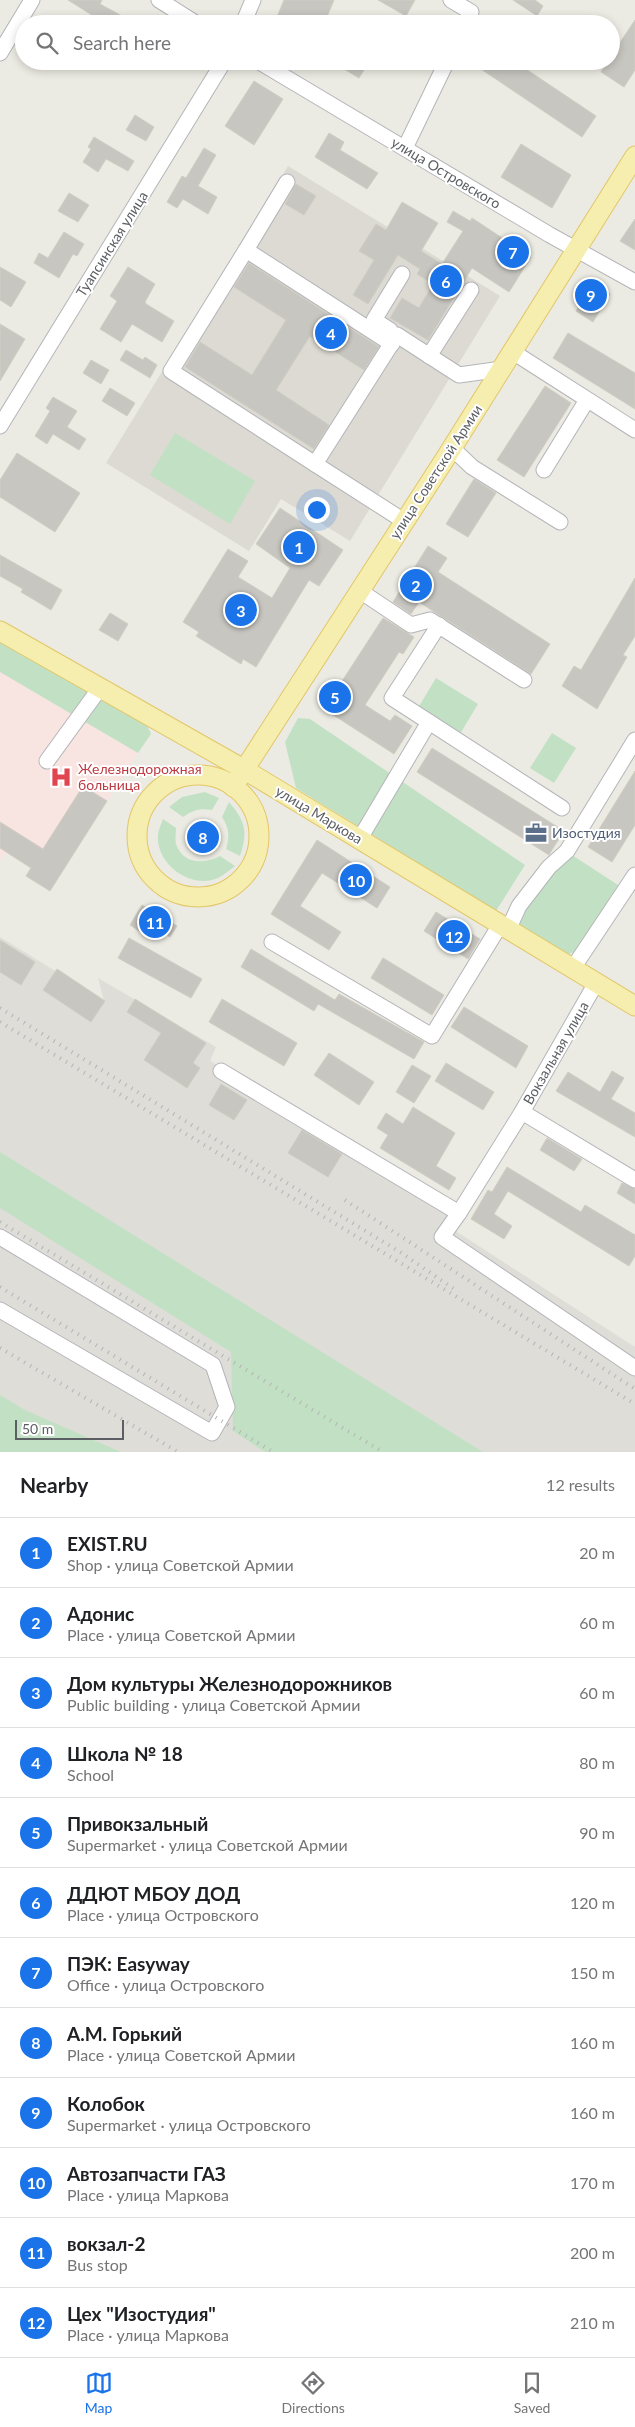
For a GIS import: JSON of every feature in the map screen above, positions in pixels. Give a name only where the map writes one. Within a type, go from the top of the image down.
[{"type":"main road","name":"улица Советской Армии","points":[[233,787],[452,448],[635,156]]},
{"type":"main road","name":"улица Маркова","points":[[0,631],[245,770],[635,1006]]},
{"type":"main road","points":[[203,776],[219,779],[233,787],[247,800],[256,816],[259,834],[257,853],[250,870],[237,884],[220,894],[202,898],[183,895],[165,888],[151,875],[142,858],[138,839],[140,820],[148,803],[158,791],[172,782],[187,777],[203,776]]},
{"type":"street","points":[[23,15],[32,0]]},
{"type":"street","points":[[159,0],[183,15]]},
{"type":"street","points":[[247,15],[253,0]]},
{"type":"street","points":[[451,0],[471,12],[470,15]]},
{"type":"street","points":[[0,53],[15,28]]},
{"type":"street","name":"Туапсинская улица","points":[[0,426],[218,70]]},
{"type":"street","name":"улица Островского","points":[[273,70],[635,282]]},
{"type":"street","points":[[405,148],[443,70]]},
{"type":"street","points":[[287,182],[170,371],[404,521]]},
{"type":"street","points":[[246,250],[459,375],[502,369]]},
{"type":"street","points":[[395,339],[374,320],[402,274]]},
{"type":"street","points":[[429,356],[471,290]]},
{"type":"street","points":[[315,464],[395,339]]},
{"type":"street","points":[[513,352],[635,430]]},
{"type":"street","points":[[544,470],[587,400]]},
{"type":"street","points":[[452,448],[472,466],[560,522]]},
{"type":"street","points":[[360,591],[411,625],[430,620],[524,680]]},
{"type":"street","points":[[439,625],[392,698],[562,808]]},
{"type":"street","points":[[46,762],[100,688]]},
{"type":"street","points":[[359,840],[429,722]]},
{"type":"street","points":[[272,942],[432,1036],[519,906],[550,868],[567,851],[635,740]]},
{"type":"street","points":[[573,968],[635,875]]},
{"type":"street","name":"Вокзальная улица","points":[[596,983],[522,1112],[635,1180]]},
{"type":"street","points":[[221,1071],[459,1213]]},
{"type":"street","points":[[522,1112],[442,1237],[635,1368]]},
{"type":"street","points":[[0,1237],[213,1365],[227,1407],[212,1433],[0,1310]]},
{"type":"shaded area","points":[[288,166],[500,296],[350,541],[281,499],[249,551],[106,463]]},
{"type":"shaded area","name":"Железнодорожная больница","points":[[0,672],[138,753],[50,891],[26,876],[31,868],[6,852],[0,861]]},
{"type":"shaded area","points":[[0,937],[104,1001],[98,978],[216,1047],[210,1061],[455,1204],[454,1230],[635,1347],[635,1452],[0,1452]]},
{"type":"green space","points":[[175,433],[255,481],[230,524],[150,475]]},
{"type":"green space","points":[[0,639],[147,725],[151,734],[138,753],[0,672]]},
{"type":"green space","points":[[436,678],[478,704],[460,734],[418,708]]},
{"type":"green space","points":[[298,718],[310,719],[525,865],[496,911],[296,788],[285,742]]},
{"type":"green space","points":[[552,733],[576,748],[554,783],[530,768]]},
{"type":"green space","points":[[205,792],[219,798],[212,810],[197,810],[183,817],[169,807],[182,797]]},
{"type":"green space","points":[[229,802],[239,816],[244,828],[245,834],[240,856],[226,849],[228,832],[222,817]]},
{"type":"green space","points":[[163,819],[176,828],[176,844],[184,856],[195,861],[201,861],[220,856],[235,866],[218,878],[208,881],[186,877],[177,872],[162,855],[159,845],[158,834]]},
{"type":"green space","points":[[572,855],[618,885],[576,951],[564,956],[519,927],[520,912],[550,873]]},
{"type":"green space","points":[[0,1152],[483,1452],[265,1452],[233,1431],[231,1352],[0,1208]]},
{"type":"green space","points":[[0,1395],[25,1410],[121,1452],[0,1452]]},
{"type":"building","points":[[68,0],[102,0],[100,4],[120,15],[92,15]]},
{"type":"building","points":[[284,0],[334,0],[328,15],[278,15]]},
{"type":"building","points":[[378,0],[415,0],[407,15]]},
{"type":"building","points":[[513,0],[535,0],[543,6],[538,15]]},
{"type":"building","points":[[635,20],[635,70],[624,87],[601,72],[602,70],[620,70],[620,42]]},
{"type":"building","points":[[346,70],[364,70],[359,78]]},
{"type":"building","points":[[482,70],[527,70],[596,116],[582,137]]},
{"type":"building","points":[[254,81],[283,99],[254,145],[225,126]]},
{"type":"building","points":[[135,115],[154,127],[146,141],[126,130]]},
{"type":"building","points":[[329,133],[344,142],[340,150],[378,173],[367,189],[315,157]]},
{"type":"building","points":[[94,137],[134,161],[128,171],[106,159],[98,172],[83,162],[91,149],[88,147]]},
{"type":"building","points":[[521,144],[571,175],[552,208],[501,177]]},
{"type":"building","points":[[204,148],[216,155],[198,186],[217,197],[208,214],[183,199],[177,208],[167,202],[182,176],[186,178]]},
{"type":"building","points":[[296,184],[316,196],[304,215],[285,204]]},
{"type":"building","points":[[69,193],[89,205],[78,222],[58,211]]},
{"type":"building","points":[[402,202],[438,223],[421,251],[442,264],[463,231],[447,222],[453,211],[470,221],[472,218],[531,257],[509,292],[472,268],[428,340],[390,318],[402,298],[419,308],[433,284],[417,274],[420,269],[398,255],[368,304],[353,295],[374,260],[359,251],[376,224],[386,230]]},
{"type":"building","points":[[635,219],[635,250],[620,241]]},
{"type":"building","points":[[64,232],[84,244],[77,256],[73,254],[59,278],[34,263],[39,253],[48,258]]},
{"type":"building","points":[[249,263],[379,347],[364,370],[310,336],[276,390],[329,425],[314,449],[185,367],[200,342],[252,375],[286,320],[234,287]]},
{"type":"building","points":[[0,267],[26,282],[11,307],[0,300]]},
{"type":"building","points":[[128,267],[155,284],[145,302],[146,304],[174,321],[162,342],[132,324],[121,342],[100,329],[117,301],[110,296]]},
{"type":"building","points":[[593,283],[610,294],[593,322],[576,311]]},
{"type":"building","points":[[0,324],[25,339],[0,381]]},
{"type":"building","points":[[568,333],[635,373],[635,409],[553,358]]},
{"type":"building","points":[[126,350],[143,360],[145,357],[157,365],[150,378],[120,360]]},
{"type":"building","points":[[91,360],[109,370],[101,384],[83,373]]},
{"type":"building","points":[[545,386],[571,403],[524,477],[497,460]]},
{"type":"building","points":[[110,388],[135,403],[127,416],[102,401]]},
{"type":"building","points":[[53,397],[77,411],[67,427],[86,439],[79,450],[53,434],[47,444],[35,436],[50,411],[46,408]]},
{"type":"building","points":[[17,453],[80,493],[55,532],[0,497],[0,480]]},
{"type":"building","points":[[474,479],[496,493],[468,537],[446,524]]},
{"type":"building","points":[[280,508],[343,550],[319,586],[309,580],[256,667],[243,659],[241,664],[196,636],[199,632],[183,622],[228,549],[248,561],[238,577],[272,598],[290,568],[256,544]]},
{"type":"building","points":[[428,546],[447,558],[438,572],[550,644],[531,674],[419,602],[411,614],[393,602]]},
{"type":"building","points":[[0,555],[62,590],[51,610],[21,592],[23,589],[0,576]]},
{"type":"building","points":[[635,578],[635,636],[623,655],[627,657],[597,709],[562,686],[574,666],[581,670]]},
{"type":"building","points":[[110,613],[128,624],[118,641],[99,630]]},
{"type":"building","points":[[383,618],[414,637],[403,654],[399,652],[365,705],[390,721],[395,715],[412,726],[394,754],[324,709]]},
{"type":"building","points":[[432,748],[564,831],[549,855],[417,772]]},
{"type":"building","points":[[635,771],[635,825],[612,862],[588,847]]},
{"type":"building","points":[[83,786],[107,801],[50,891],[26,876],[31,868],[0,848],[0,822],[43,849]]},
{"type":"building","points":[[317,840],[390,887],[377,908],[322,873],[300,906],[341,932],[329,950],[271,914]]},
{"type":"building","points":[[142,905],[177,926],[170,937],[148,923],[142,933],[130,925]]},
{"type":"building","points":[[436,912],[480,939],[468,959],[424,931]]},
{"type":"building","points":[[129,938],[202,979],[191,998],[118,958]]},
{"type":"building","points":[[0,940],[35,962],[21,985],[0,972]]},
{"type":"building","points":[[251,949],[335,1000],[339,994],[424,1042],[414,1059],[318,1004],[314,1011],[241,967]]},
{"type":"building","points":[[383,958],[444,995],[432,1015],[371,978]]},
{"type":"building","points":[[57,969],[105,1001],[91,1022],[43,990]]},
{"type":"building","points":[[135,999],[206,1043],[193,1063],[200,1068],[187,1088],[144,1060],[161,1033],[127,1012]]},
{"type":"building","points":[[222,999],[297,1043],[284,1066],[209,1022]]},
{"type":"building","points":[[464,1007],[528,1046],[516,1068],[451,1027]]},
{"type":"building","points":[[329,1053],[374,1082],[359,1105],[314,1075]]},
{"type":"building","points":[[446,1063],[494,1092],[483,1110],[435,1081]]},
{"type":"building","points":[[412,1065],[431,1076],[414,1103],[396,1092]]},
{"type":"building","points":[[612,1071],[624,1078],[611,1099],[635,1113],[635,1137],[556,1091],[568,1072],[600,1092]]},
{"type":"building","points":[[221,1084],[247,1100],[234,1120],[209,1105]]},
{"type":"building","points":[[413,1107],[455,1133],[436,1166],[456,1178],[449,1190],[380,1148],[388,1135],[377,1128],[386,1113],[403,1124]]},
{"type":"building","points":[[302,1130],[342,1154],[328,1177],[288,1153]]},
{"type":"building","points":[[547,1138],[582,1159],[574,1171],[540,1150]]},
{"type":"building","points":[[507,1167],[581,1212],[585,1205],[635,1235],[635,1256],[629,1266],[508,1191],[494,1214],[512,1226],[504,1239],[471,1219],[488,1190],[492,1192]]},
{"type":"building","points":[[622,1183],[635,1189],[635,1204],[617,1193]]},
{"type":"railway","points":[[0,1008],[400,1252],[457,1291]]},
{"type":"railway","points":[[0,1022],[635,1404]]},
{"type":"railway","points":[[345,1200],[635,1389]]},
{"type":"railway","points":[[0,1222],[383,1452]]},
{"type":"railway","points":[[0,1287],[273,1452]]},
{"type":"railway","points":[[0,1348],[178,1452]]},
{"type":"place","name":"ПЭК: Easyway","points":[[513,252]]},
{"type":"place","name":"ДДЮТ МБОУ ДОД","points":[[446,281]]},
{"type":"place","name":"Колобок","points":[[591,295]]},
{"type":"place","name":"Школа № 18","points":[[331,333]]},
{"type":"place","name":"EXIST.RU","points":[[299,547]]},
{"type":"place","name":"Адонис","points":[[416,585]]},
{"type":"place","name":"Дом культуры Железнодорожников","points":[[241,610]]},
{"type":"place","name":"Привокзальный","points":[[335,697]]},
{"type":"place","name":"Железнодорожная больница","points":[[61,777]]},
{"type":"place","name":"Изостудия","points":[[536,833]]},
{"type":"place","name":"А.М. Горький","points":[[203,837]]},
{"type":"place","name":"Автозапчасти ГАЗ","points":[[356,880]]},
{"type":"place","name":"вокзал-2","points":[[155,922]]},
{"type":"place","name":"Цех \"Изостудия\"","points":[[454,936]]}]
